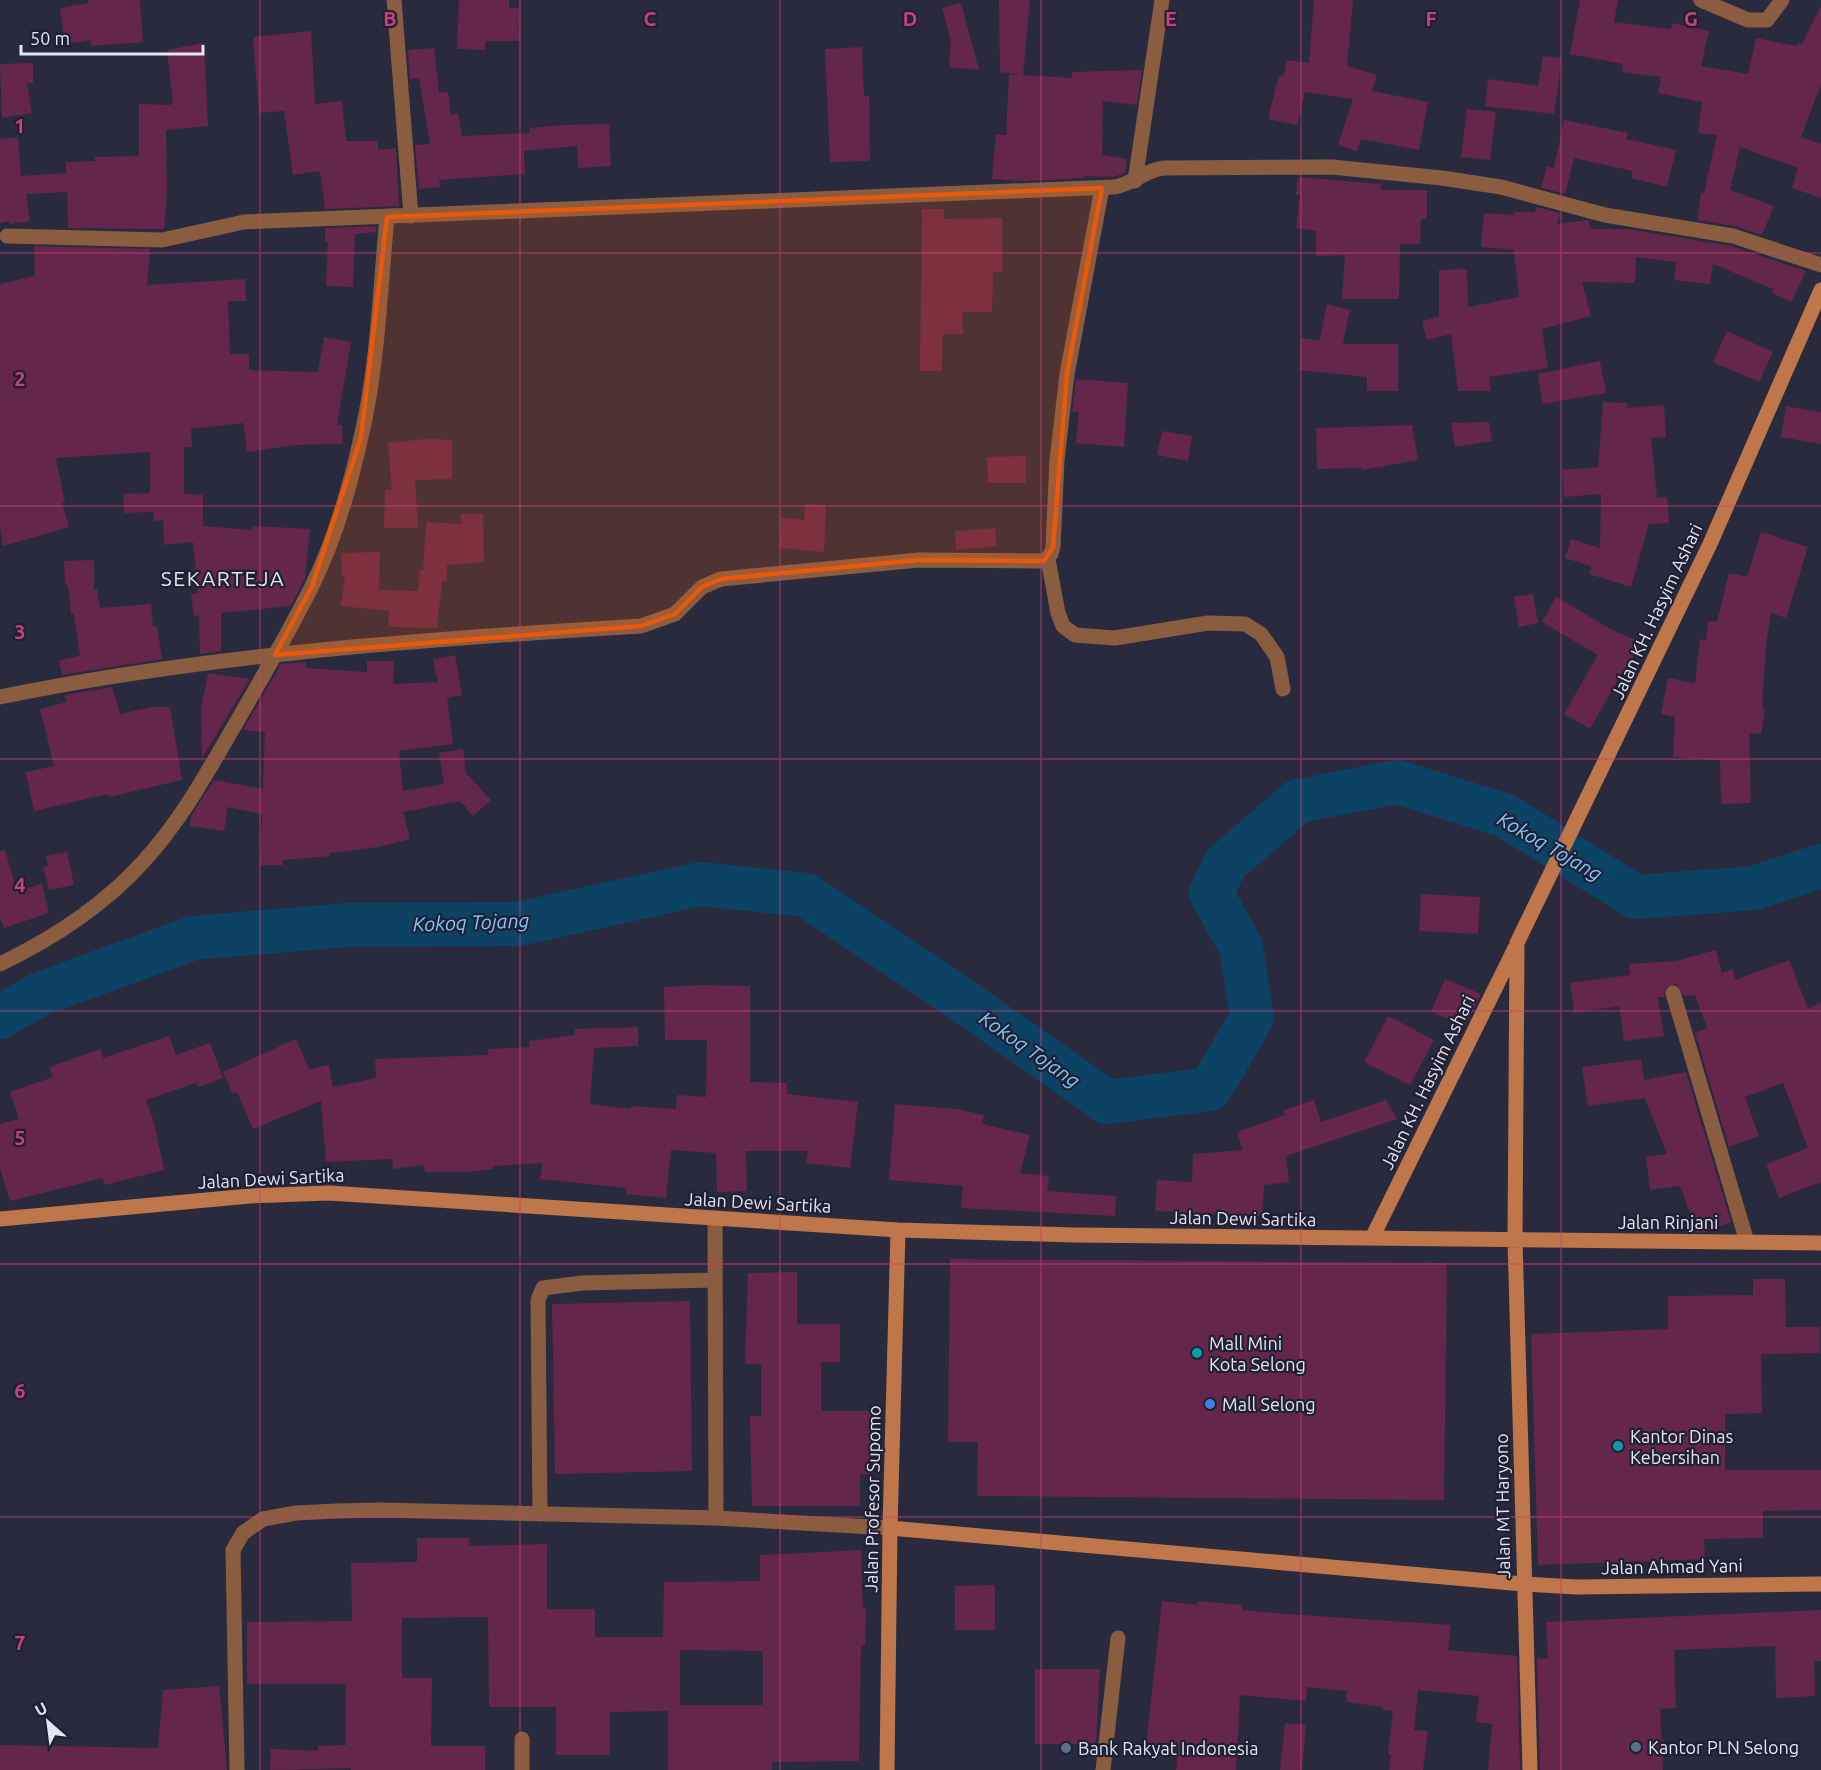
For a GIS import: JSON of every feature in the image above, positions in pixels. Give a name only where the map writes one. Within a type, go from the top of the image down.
[{"type":"street","points":[[394,0],[411,216]]},
{"type":"street","points":[[1135,181],[1162,0]]},
{"type":"street","points":[[1701,0],[1756,22],[1767,20],[1782,0]]},
{"type":"street","points":[[7,236],[162,240],[244,222],[1102,188],[1121,186],[1135,181],[1148,172],[1164,168],[1332,167],[1442,178],[1501,187],[1605,215],[1732,236],[1821,265]]},
{"type":"street","points":[[1102,188],[1067,374],[1057,460],[1053,547],[1048,559],[1058,613],[1063,626],[1075,635],[1115,638],[1208,623],[1245,624],[1261,634],[1277,657],[1283,689]]},
{"type":"street","points":[[0,964],[52,936],[99,902],[142,863],[175,824],[275,655],[312,586],[338,516],[361,436],[377,334],[387,217]]},
{"type":"street","name":"Jalan KH. Hasyim Ashari","points":[[1372,1238],[1534,911],[1710,544],[1821,290]]},
{"type":"street","points":[[0,697],[275,655],[641,626],[675,614],[702,587],[721,579],[919,560],[991,560],[1038,563],[1048,559]]},
{"type":"street","name":"Jalan KH. Hasyim Ashari","points":[[1515,1240],[1517,943]]},
{"type":"street","points":[[1673,993],[1747,1242]]},
{"type":"street","name":"Jalan Dewi Sartika","points":[[0,1219],[250,1196],[329,1193],[715,1220],[898,1230],[1074,1235],[1515,1240]]},
{"type":"street","points":[[715,1220],[716,1518]]},
{"type":"street","name":"Jalan Profesor Supomo","points":[[887,1770],[890,1528],[898,1230]]},
{"type":"street","name":"Jalan Rinjani","points":[[1515,1240],[1821,1243]]},
{"type":"street","name":"Jalan MT Haryono","points":[[1515,1240],[1530,1770]]},
{"type":"street","points":[[540,1514],[538,1300],[543,1288],[563,1284],[715,1280]]},
{"type":"street","points":[[237,1770],[233,1550],[236,1541],[251,1526],[263,1519],[316,1512],[380,1510],[716,1518],[890,1528]]},
{"type":"street","name":"Jalan Ahmad Yani","points":[[890,1528],[1523,1584],[1587,1587],[1821,1584]]},
{"type":"street","points":[[1103,1770],[1118,1638]]},
{"type":"street","points":[[522,1739],[522,1770]]},
{"type":"highlighted area","points":[[1102,188],[1067,374],[1053,547],[1044,561],[919,560],[721,579],[702,587],[675,614],[641,626],[275,655],[312,586],[361,437],[387,217]]},
{"type":"building","points":[[88,0],[140,0],[143,42],[91,46],[91,40],[65,44],[60,8],[88,3]]},
{"type":"building","points":[[459,0],[509,0],[509,8],[519,8],[520,41],[485,41],[485,50],[457,49]]},
{"type":"building","points":[[999,0],[1030,0],[1023,75],[1000,72]]},
{"type":"building","points":[[1314,0],[1353,0],[1347,66],[1377,75],[1372,91],[1428,102],[1419,150],[1361,139],[1357,151],[1338,145],[1353,99],[1305,92],[1297,125],[1268,119],[1279,75],[1284,76],[1286,60],[1309,63]]},
{"type":"building","points":[[1580,0],[1618,0],[1614,22],[1671,29],[1672,23],[1709,31],[1701,66],[1748,74],[1756,38],[1796,46],[1798,43],[1802,44],[1821,6],[1821,84],[1801,137],[1821,144],[1821,198],[1792,188],[1798,168],[1740,147],[1730,190],[1774,206],[1762,235],[1735,226],[1697,220],[1701,193],[1704,193],[1717,135],[1698,133],[1702,102],[1658,93],[1661,77],[1622,72],[1623,64],[1570,54]]},
{"type":"building","points":[[961,3],[979,70],[949,67],[951,42],[942,8]]},
{"type":"building","points":[[311,31],[315,104],[342,101],[346,141],[378,141],[378,150],[396,148],[399,206],[325,209],[320,171],[293,175],[284,111],[259,113],[253,37]]},
{"type":"building","points":[[204,43],[208,126],[166,130],[167,195],[164,229],[68,228],[67,192],[26,194],[30,221],[0,223],[0,139],[18,137],[21,176],[66,173],[66,162],[95,161],[95,157],[139,156],[139,104],[170,105],[173,102],[167,50]]},
{"type":"building","points":[[862,47],[864,96],[869,96],[870,161],[830,162],[825,49]]},
{"type":"building","points":[[434,48],[439,93],[448,92],[451,115],[458,113],[462,136],[530,133],[529,128],[563,125],[609,124],[611,166],[578,168],[577,146],[524,151],[525,174],[439,180],[440,187],[419,189],[415,145],[430,144],[419,78],[410,79],[408,50]]},
{"type":"building","points":[[1543,56],[1562,58],[1554,114],[1485,106],[1488,79],[1538,86]]},
{"type":"building","points":[[33,63],[33,83],[27,83],[32,113],[2,118],[0,64]]},
{"type":"building","points":[[1142,70],[1137,105],[1103,101],[1102,155],[1127,159],[1125,173],[1113,177],[1083,176],[1083,178],[1024,181],[992,179],[996,135],[1006,135],[1009,74],[1072,78],[1072,72]]},
{"type":"building","points":[[1467,109],[1496,112],[1490,160],[1461,157]]},
{"type":"building","points":[[1564,120],[1628,133],[1626,139],[1676,150],[1667,187],[1631,178],[1633,171],[1574,158],[1565,194],[1541,188],[1547,166],[1554,168]]},
{"type":"building","points":[[1298,177],[1381,184],[1381,190],[1427,190],[1427,219],[1421,219],[1420,244],[1400,244],[1399,299],[1342,299],[1345,255],[1316,256],[1316,231],[1296,228],[1300,195],[1296,195]]},
{"type":"building","points":[[1536,207],[1560,213],[1557,224],[1588,220],[1591,229],[1627,229],[1731,246],[1806,271],[1791,302],[1772,293],[1773,289],[1713,264],[1710,284],[1674,280],[1676,262],[1636,257],[1635,283],[1582,282],[1591,316],[1542,329],[1548,368],[1489,377],[1491,391],[1458,391],[1451,334],[1427,340],[1422,321],[1439,317],[1439,270],[1467,269],[1468,307],[1519,297],[1514,250],[1481,247],[1484,213],[1514,215],[1514,212],[1535,212]]},
{"type":"building","points":[[922,209],[944,209],[944,219],[1002,218],[1003,272],[993,272],[992,312],[963,312],[963,334],[943,334],[942,371],[920,371]]},
{"type":"building","points":[[376,226],[376,232],[355,234],[353,287],[326,286],[328,242],[325,241],[325,228]]},
{"type":"building","points":[[34,246],[150,249],[147,285],[245,279],[246,301],[228,301],[230,354],[249,354],[249,370],[318,372],[324,337],[351,342],[337,425],[342,425],[343,444],[295,445],[247,452],[243,423],[191,429],[192,447],[184,447],[184,494],[203,495],[203,526],[252,530],[252,526],[310,529],[305,578],[291,606],[221,613],[221,651],[200,654],[199,615],[194,616],[191,594],[198,593],[193,542],[164,545],[163,520],[154,521],[153,512],[124,513],[123,494],[150,493],[150,452],[56,458],[65,502],[62,503],[69,527],[3,546],[0,527],[0,284],[35,276]]},
{"type":"building","points":[[1327,304],[1350,310],[1343,344],[1398,344],[1398,391],[1367,391],[1367,377],[1299,370],[1301,338],[1320,340]]},
{"type":"building","points":[[1727,331],[1773,352],[1759,382],[1713,362]]},
{"type":"building","points":[[1600,361],[1606,393],[1542,404],[1538,374]]},
{"type":"building","points":[[1076,379],[1128,383],[1124,447],[1076,443],[1079,412],[1072,412]]},
{"type":"building","points":[[1603,402],[1628,403],[1627,408],[1664,405],[1666,437],[1651,438],[1657,498],[1667,497],[1669,523],[1649,524],[1631,587],[1589,574],[1591,566],[1565,558],[1571,539],[1600,548],[1601,494],[1564,497],[1562,470],[1598,467]]},
{"type":"building","points":[[1786,406],[1821,412],[1821,444],[1781,437]]},
{"type":"building","points":[[1489,422],[1492,441],[1455,447],[1451,423]]},
{"type":"building","points":[[1412,425],[1418,460],[1363,470],[1362,468],[1317,469],[1316,428]]},
{"type":"building","points":[[1162,431],[1192,436],[1188,461],[1157,455]]},
{"type":"building","points":[[425,439],[452,440],[452,479],[415,480],[418,528],[384,528],[385,490],[392,490],[388,443]]},
{"type":"building","points":[[1026,456],[1026,483],[988,483],[987,457]]},
{"type":"building","points":[[805,504],[826,505],[824,552],[779,548],[782,518],[804,520]]},
{"type":"building","points":[[461,514],[483,514],[484,562],[447,565],[447,581],[442,581],[437,628],[388,627],[389,611],[341,606],[345,576],[341,576],[341,553],[380,552],[379,590],[418,591],[420,570],[423,570],[426,522],[461,524]]},
{"type":"building","points":[[995,528],[997,546],[956,550],[955,531]]},
{"type":"building","points":[[1761,532],[1808,547],[1786,618],[1771,613],[1766,644],[1762,709],[1765,709],[1761,734],[1749,733],[1751,803],[1721,804],[1720,760],[1673,757],[1675,717],[1661,714],[1668,678],[1695,683],[1700,639],[1706,640],[1708,621],[1717,622],[1729,573],[1747,577]]},
{"type":"building","points":[[94,560],[94,590],[97,589],[100,608],[151,604],[153,626],[157,626],[162,659],[62,675],[59,660],[80,656],[74,614],[71,614],[68,585],[65,585],[64,561]]},
{"type":"building","points":[[1533,594],[1538,623],[1519,627],[1514,597]]},
{"type":"building","points":[[1556,597],[1614,631],[1641,642],[1625,673],[1622,672],[1590,729],[1564,714],[1598,655],[1542,622]]},
{"type":"building","points":[[455,655],[462,695],[447,698],[453,744],[399,751],[403,791],[444,784],[439,753],[463,749],[466,773],[491,800],[473,816],[460,801],[403,812],[410,839],[378,847],[330,853],[330,856],[283,860],[283,865],[260,865],[262,814],[228,807],[224,831],[190,826],[191,816],[214,780],[263,789],[265,732],[243,730],[281,664],[306,662],[306,668],[367,672],[367,661],[394,661],[393,684],[438,682],[433,659]]},
{"type":"building","points":[[208,673],[250,679],[202,758],[201,709]]},
{"type":"building","points":[[112,687],[120,714],[153,707],[170,707],[182,780],[34,811],[26,772],[54,766],[40,709],[67,702],[65,695]]},
{"type":"building","points":[[5,850],[17,891],[42,884],[49,913],[4,928],[0,917],[0,851]]},
{"type":"building","points":[[67,852],[74,885],[49,890],[43,867],[48,866],[46,856]]},
{"type":"building","points":[[1421,894],[1480,897],[1478,934],[1419,931]]},
{"type":"building","points":[[1716,950],[1722,973],[1732,969],[1735,980],[1789,960],[1808,1009],[1821,1002],[1821,1182],[1779,1198],[1766,1164],[1808,1148],[1783,1083],[1745,1097],[1759,1136],[1729,1147],[1695,1033],[1707,1028],[1695,995],[1684,996],[1676,984],[1666,987],[1664,997],[1658,997],[1664,1036],[1624,1041],[1619,1006],[1574,1013],[1570,983],[1630,975],[1629,964],[1676,961]]},
{"type":"building","points":[[1445,979],[1481,994],[1465,1026],[1431,1012]]},
{"type":"building","points":[[750,986],[750,1082],[787,1083],[787,1094],[858,1102],[850,1168],[806,1163],[808,1151],[746,1151],[747,1191],[717,1192],[716,1153],[671,1150],[666,1198],[626,1194],[626,1188],[540,1179],[542,1163],[493,1166],[493,1169],[467,1172],[425,1172],[424,1165],[393,1169],[392,1159],[326,1162],[321,1101],[253,1129],[237,1092],[233,1094],[223,1072],[296,1039],[309,1069],[329,1065],[333,1087],[376,1078],[375,1059],[488,1055],[488,1049],[530,1047],[529,1041],[575,1035],[575,1029],[638,1027],[638,1046],[594,1048],[590,1104],[631,1109],[631,1106],[676,1109],[677,1095],[706,1097],[707,1040],[665,1040],[664,987]]},
{"type":"building","points":[[1388,1016],[1434,1040],[1410,1085],[1364,1062]]},
{"type":"building","points":[[169,1036],[176,1055],[210,1043],[223,1078],[198,1087],[196,1083],[146,1100],[154,1122],[164,1170],[104,1185],[103,1178],[10,1201],[0,1169],[0,1124],[19,1119],[10,1092],[53,1077],[50,1067],[100,1049],[103,1058]]},
{"type":"building","points":[[1641,1059],[1644,1080],[1686,1072],[1731,1222],[1705,1232],[1697,1232],[1680,1186],[1650,1190],[1646,1157],[1667,1154],[1645,1098],[1588,1106],[1582,1067]]},
{"type":"building","points":[[1314,1100],[1321,1122],[1386,1100],[1397,1119],[1286,1156],[1289,1182],[1264,1185],[1262,1216],[1155,1211],[1157,1180],[1192,1182],[1193,1154],[1243,1150],[1237,1132],[1285,1115],[1284,1110]]},
{"type":"building","points":[[895,1104],[957,1109],[984,1115],[982,1124],[1030,1135],[1020,1173],[1049,1176],[1047,1191],[1116,1196],[1115,1216],[961,1208],[963,1186],[889,1180]]},
{"type":"building","name":"Mall Mini Kota Selong","points":[[950,1259],[1447,1263],[1444,1500],[977,1496],[978,1442],[948,1442]]},
{"type":"building","points":[[797,1272],[797,1324],[840,1324],[840,1362],[821,1362],[821,1411],[871,1411],[871,1474],[860,1474],[860,1506],[752,1506],[750,1416],[761,1416],[761,1364],[745,1364],[748,1273]]},
{"type":"building","name":"Kantor Dinas Kebersihan","points":[[1753,1279],[1785,1279],[1786,1327],[1820,1327],[1820,1353],[1761,1354],[1762,1413],[1725,1414],[1725,1470],[1821,1470],[1821,1510],[1763,1511],[1763,1538],[1704,1539],[1705,1559],[1538,1565],[1531,1334],[1668,1329],[1668,1296],[1753,1295]]},
{"type":"building","points":[[690,1301],[692,1471],[555,1474],[552,1304]]},
{"type":"building","points":[[417,1538],[469,1538],[469,1546],[547,1544],[547,1609],[595,1609],[595,1637],[663,1637],[664,1582],[760,1581],[760,1555],[861,1550],[863,1608],[866,1608],[865,1645],[861,1645],[859,1761],[772,1762],[772,1770],[668,1770],[668,1711],[610,1712],[610,1755],[556,1755],[556,1707],[489,1707],[488,1617],[402,1618],[402,1678],[432,1678],[431,1746],[485,1746],[485,1770],[351,1770],[351,1768],[270,1770],[271,1749],[318,1751],[318,1746],[346,1745],[346,1684],[247,1684],[247,1622],[352,1621],[351,1563],[417,1562]],"holes":[[[680,1650],[763,1651],[763,1705],[680,1705]]]},
{"type":"building","points":[[995,1585],[995,1630],[955,1630],[955,1586]]},
{"type":"building","points":[[1162,1601],[1197,1605],[1198,1601],[1243,1605],[1242,1610],[1451,1625],[1448,1650],[1517,1656],[1520,1770],[1488,1770],[1492,1724],[1476,1722],[1479,1696],[1418,1690],[1414,1730],[1428,1731],[1423,1770],[1389,1770],[1391,1755],[1388,1754],[1393,1711],[1383,1710],[1383,1707],[1346,1702],[1347,1691],[1307,1687],[1306,1701],[1240,1695],[1236,1770],[1176,1770],[1179,1749],[1146,1745]]},
{"type":"building","points":[[1821,1610],[1821,1661],[1814,1661],[1815,1696],[1776,1698],[1775,1646],[1674,1650],[1676,1708],[1660,1709],[1663,1770],[1540,1770],[1537,1658],[1548,1659],[1546,1622]]},
{"type":"building","points":[[1035,1669],[1100,1669],[1096,1744],[1035,1744]]},
{"type":"building","points":[[219,1686],[227,1770],[0,1770],[0,1745],[158,1748],[163,1690]]},
{"type":"building","points":[[1285,1723],[1306,1725],[1302,1770],[1280,1770]]},
{"type":"waterway","name":"Kokoq Tojang","points":[[0,1017],[38,995],[193,938],[347,925],[518,924],[700,884],[806,895],[955,995],[1107,1102],[1210,1089],[1252,1018],[1241,947],[1211,893],[1226,863],[1298,801],[1398,782],[1506,816],[1636,897],[1754,888],[1821,866]]},
{"type":"place","name":"Mall Mini Kota Selong","points":[[1197,1353]]},
{"type":"place","name":"Mall Selong","points":[[1210,1404]]},
{"type":"place","name":"Kantor Dinas Kebersihan","points":[[1618,1446]]},
{"type":"place","name":"Kantor PLN Selong","points":[[1636,1747]]},
{"type":"place","name":"Bank Rakyat Indonesia","points":[[1066,1748]]},
{"type":"district","name":"SEKARTEJA","points":[[223,578]]}]
